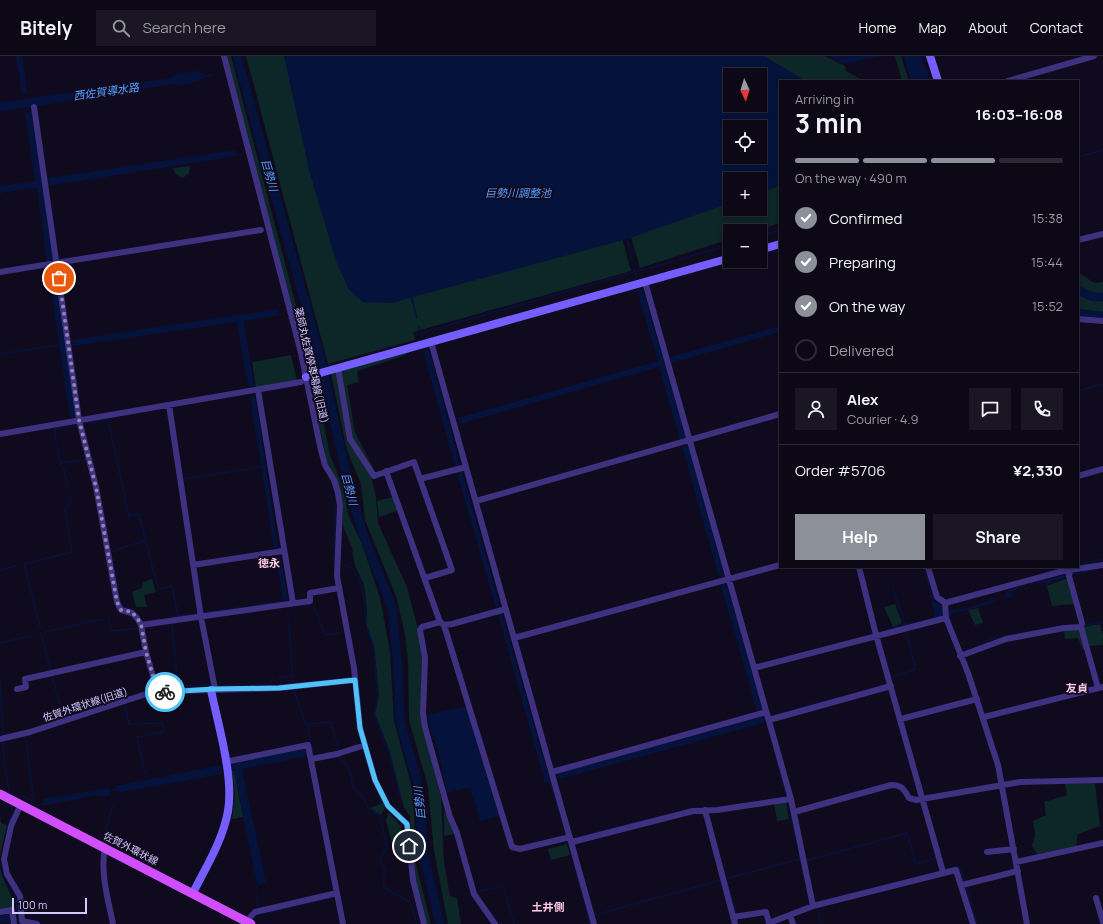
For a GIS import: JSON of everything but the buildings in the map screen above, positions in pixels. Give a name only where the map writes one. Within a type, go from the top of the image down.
[{"type":"main road","name":"佐賀外環状線","points":[[1,794],[105,847],[247,923]]},
{"type":"street","name":"薬師丸佐賀停車場線(旧道)","points":[[224,56],[303,380],[325,464],[334,480],[338,493],[340,506],[337,563],[339,588],[355,680]]},
{"type":"street","points":[[930,56],[938,80]]},
{"type":"street","points":[[1011,80],[1094,56]]},
{"type":"street","points":[[34,107],[45,182],[53,263],[68,339],[79,420],[95,481],[117,602],[121,610],[132,612],[141,624],[146,652],[158,693]]},
{"type":"street","points":[[0,272],[261,230]]},
{"type":"street","points":[[1079,240],[1103,234]]},
{"type":"street","points":[[767,248],[779,244]]},
{"type":"street","points":[[0,434],[258,390],[303,380],[338,368],[723,260]]},
{"type":"street","points":[[645,282],[667,361],[686,441],[725,580],[754,668],[762,713],[769,720],[789,799],[795,815],[810,907]]},
{"type":"street","points":[[1079,319],[1103,321]]},
{"type":"street","points":[[431,342],[454,422],[461,468],[476,501],[501,610],[514,638],[594,924]]},
{"type":"street","points":[[338,368],[350,439],[374,476],[414,462],[452,570],[425,578]]},
{"type":"street","points":[[258,390],[280,552],[293,603]]},
{"type":"street","points":[[169,405],[201,617],[228,773],[229,798],[225,823],[219,839],[192,893]]},
{"type":"street","points":[[476,501],[779,414]]},
{"type":"street","points":[[420,480],[461,468]]},
{"type":"street","points":[[1079,476],[1103,469]]},
{"type":"street","points":[[386,471],[442,623],[512,847],[520,849],[571,839],[693,811],[717,810],[789,799]]},
{"type":"street","points":[[193,565],[280,552]]},
{"type":"street","points":[[945,603],[1065,572],[1103,564]]},
{"type":"street","points":[[514,638],[779,565]]},
{"type":"street","points":[[859,568],[876,635],[901,719],[943,872]]},
{"type":"street","points":[[928,568],[937,597],[945,603]]},
{"type":"street","points":[[984,717],[1100,688],[1065,572]]},
{"type":"street","points":[[141,624],[310,601],[310,593],[339,588]]},
{"type":"street","points":[[945,603],[946,618],[984,717],[998,765],[1000,785],[1014,849],[1027,924]]},
{"type":"street","points":[[495,924],[474,894],[461,848],[450,817],[425,727],[423,712],[425,658],[420,630],[422,627],[501,610]]},
{"type":"street","points":[[754,668],[946,618]]},
{"type":"street","points":[[960,656],[1006,639],[1081,625]]},
{"type":"street","points":[[17,689],[26,686],[25,679],[146,652]]},
{"type":"street","points":[[355,680],[357,706],[365,745],[375,780],[388,806],[407,824],[413,880],[424,924]]},
{"type":"street","name":"佐賀外環状線(旧道)","points":[[3,738],[30,732],[144,695],[213,689],[279,688],[355,680]]},
{"type":"street","points":[[769,720],[891,686]]},
{"type":"street","points":[[901,719],[977,699]]},
{"type":"street","points":[[553,776],[762,713]]},
{"type":"street","points":[[225,762],[308,745],[343,924]]},
{"type":"street","points":[[310,754],[339,753],[365,745]]},
{"type":"street","points":[[795,815],[891,785],[899,785],[905,789],[909,798],[924,801],[1020,782],[1103,780]]},
{"type":"street","points":[[21,804],[11,826],[4,859],[7,874],[20,896],[22,921],[34,922],[37,924]]},
{"type":"street","points":[[705,810],[723,879],[736,917],[735,924]]},
{"type":"street","points":[[1016,862],[1103,843]]},
{"type":"street","points":[[105,847],[103,869],[104,882],[114,924]]},
{"type":"street","points":[[987,852],[1014,849]]},
{"type":"street","points":[[736,917],[766,912],[769,923],[810,907],[943,872],[956,870],[974,924]]},
{"type":"street","points":[[962,885],[1018,871]]},
{"type":"street","points":[[247,923],[255,912],[337,894]]},
{"type":"street","points":[[1096,898],[1103,922]]},
{"type":"street","points":[[0,912],[12,910],[13,919]]},
{"type":"street","points":[[790,915],[793,924]]},
{"type":"green space","points":[[225,56],[231,56],[312,367],[330,455],[344,490],[348,514],[362,544],[380,598],[390,651],[394,721],[414,795],[415,852],[417,869],[431,924],[426,924],[413,872],[410,816],[404,808],[389,749],[375,714],[379,696],[374,645],[366,625],[367,610],[364,584],[355,566],[352,548],[343,526],[342,501],[336,479],[327,461],[307,369]]},
{"type":"green space","points":[[246,56],[289,56],[723,155],[723,164],[767,164],[767,120],[750,120],[740,112],[767,112],[767,107],[779,112],[779,223],[767,227],[767,224],[723,224],[723,241],[640,268],[631,237],[616,215],[631,271],[413,332],[415,340],[328,364]]},
{"type":"green space","points":[[745,56],[825,56],[845,66],[846,71],[862,80],[779,80],[779,87],[767,80],[767,68],[749,68],[744,65]]},
{"type":"green space","points":[[895,56],[901,56],[909,80],[902,80]]},
{"type":"green space","points":[[190,166],[189,173],[183,178],[176,175],[173,168]]},
{"type":"green space","points":[[1079,273],[1094,283],[1103,282],[1103,294],[1093,294],[1079,287]]},
{"type":"green space","points":[[1079,294],[1094,301],[1103,300],[1103,312],[1079,309]]},
{"type":"green space","points":[[411,351],[403,356],[357,371],[359,382],[347,385],[355,432],[375,472],[371,476],[376,498],[378,523],[407,587],[417,625],[422,661],[421,718],[441,797],[444,862],[450,896],[457,898],[461,924],[448,924],[434,851],[428,787],[409,720],[408,661],[405,634],[396,596],[365,520],[361,484],[347,450],[331,374]]},
{"type":"green space","points":[[291,355],[297,380],[256,388],[252,362]]},
{"type":"green space","points":[[393,497],[397,511],[379,517],[377,501]]},
{"type":"green space","points":[[1068,578],[1074,604],[1052,606],[1047,586]]},
{"type":"green space","points":[[152,579],[156,592],[144,595],[147,607],[136,607],[132,592],[142,588],[143,582]]},
{"type":"green space","points":[[895,604],[902,623],[893,627],[884,607]]},
{"type":"green space","points":[[978,608],[983,623],[975,625],[968,610]]},
{"type":"green space","points":[[1100,624],[1103,634],[1103,645],[1089,646],[1083,627]]},
{"type":"green space","points":[[1080,629],[1085,649],[1083,650],[1078,638],[1065,639],[1064,630]]},
{"type":"green space","points":[[232,771],[234,771],[243,817],[232,819],[235,794]]},
{"type":"green space","points":[[1095,783],[1100,826],[1078,834],[1076,846],[1037,854],[1032,846],[1035,835],[1033,821],[1046,815],[1044,802],[1067,795],[1065,784]]},
{"type":"green space","points":[[786,801],[789,819],[777,821],[774,803]]},
{"type":"green space","points":[[383,803],[386,807],[381,815],[370,808]]},
{"type":"green space","points":[[444,810],[454,834],[444,836]]},
{"type":"green space","points":[[388,812],[401,826],[402,842],[392,843],[386,821]]},
{"type":"green space","points":[[0,817],[1,823],[7,825],[0,855]]},
{"type":"green space","points":[[567,844],[570,855],[551,860],[548,849]]},
{"type":"green space","points":[[0,867],[12,897],[14,908],[0,910]]},
{"type":"water","points":[[16,56],[22,56],[27,93],[22,94]]},
{"type":"water","name":"巨勢川調整池","points":[[284,56],[764,56],[804,80],[779,80],[779,186],[767,191],[767,172],[723,172],[723,205],[627,239],[391,303],[363,302],[349,290],[336,261],[309,170]]},
{"type":"water","points":[[829,56],[880,56],[844,64]]},
{"type":"water","points":[[904,56],[922,56],[930,80],[911,80]]},
{"type":"water","points":[[197,71],[204,75],[211,74],[212,76],[184,85],[173,84],[38,106],[37,103],[29,104],[29,101],[37,100],[37,97],[171,78],[176,74]]},
{"type":"water","points":[[15,101],[16,103],[23,102],[24,105],[0,111],[0,103]]},
{"type":"water","points":[[31,112],[54,260],[47,262],[37,188],[0,193],[0,186],[35,181],[25,113]]},
{"type":"water","points":[[236,150],[237,156],[49,186],[48,178]]},
{"type":"water","points":[[55,266],[76,417],[70,418],[48,267]]},
{"type":"water","points":[[643,289],[686,438],[680,440],[659,367],[460,424],[458,418],[658,361],[637,290]]},
{"type":"water","points":[[278,309],[280,315],[244,321],[254,386],[248,387],[237,322],[73,346],[72,340]]},
{"type":"water","points":[[1079,309],[1103,312],[1103,318],[1080,317]]},
{"type":"water","points":[[779,326],[779,332],[671,363],[670,357]]},
{"type":"water","points":[[429,349],[460,465],[455,466],[423,351]]},
{"type":"water","points":[[255,395],[278,547],[274,548],[250,396]]},
{"type":"water","points":[[688,445],[724,575],[719,577],[682,446]]},
{"type":"water","points":[[462,471],[500,606],[496,608],[457,473]]},
{"type":"water","points":[[276,556],[280,556],[288,599],[283,600]]},
{"type":"water","points":[[1067,574],[1067,577],[1051,582],[1046,586],[1045,583],[1027,585],[1014,590],[1011,593],[1012,597],[1004,597],[1008,590]]},
{"type":"water","points":[[727,584],[763,710],[757,711],[721,586]]},
{"type":"water","points":[[996,598],[997,600],[987,605],[953,613],[950,617],[943,615],[940,618],[878,632],[905,623],[907,624],[933,618],[935,613],[932,605],[933,601],[942,606],[943,613],[948,613],[949,610],[968,608]]},
{"type":"water","points":[[502,613],[550,781],[545,783],[498,614]]},
{"type":"water","points":[[467,706],[500,816],[480,821],[470,787],[447,793],[438,750],[429,726],[428,715]]},
{"type":"water","points":[[765,716],[767,722],[560,779],[558,773]]},
{"type":"water","points":[[306,749],[307,756],[242,769],[266,883],[257,884],[234,771],[232,771],[231,763]]},
{"type":"water","points":[[221,765],[222,774],[117,793],[115,786]]},
{"type":"water","points":[[109,788],[111,795],[99,797],[97,795],[43,806],[43,799]]},
{"type":"water","points":[[10,914],[11,922],[0,923],[0,916]]},
{"type":"waterway","name":"巨勢川","points":[[237,56],[320,357],[349,487],[365,540],[392,607],[398,669],[400,721],[417,781],[424,856],[440,924]]},
{"type":"waterway","name":"西佐賀導水路","points":[[0,107],[40,101]]},
{"type":"waterway","points":[[1079,157],[1103,150]]},
{"type":"waterway","points":[[767,234],[779,230]]},
{"type":"waterway","points":[[627,239],[632,259]]},
{"type":"waterway","points":[[422,338],[421,333],[723,247]]},
{"type":"waterway","points":[[633,265],[637,279]]},
{"type":"waterway","points":[[1079,290],[1093,297],[1103,297]]},
{"type":"waterway","points":[[411,296],[417,318]]},
{"type":"waterway","points":[[419,327],[421,333]]},
{"type":"waterway","points":[[0,354],[59,345]]},
{"type":"waterway","points":[[1079,391],[1103,384]]},
{"type":"waterway","points":[[83,424],[108,420],[129,516],[139,514],[158,589],[172,586],[178,616]]},
{"type":"waterway","points":[[78,425],[54,429],[60,463],[87,460]]},
{"type":"waterway","points":[[60,464],[64,469],[68,489]]},
{"type":"waterway","points":[[184,479],[261,467]]},
{"type":"waterway","points":[[329,495],[335,506],[334,563]]},
{"type":"waterway","points":[[40,627],[24,564],[72,552],[65,509],[71,501],[70,496]]},
{"type":"waterway","points":[[113,551],[146,540]]},
{"type":"waterway","points":[[1079,564],[1103,559]]},
{"type":"waterway","points":[[344,564],[354,569],[362,585],[366,610],[366,625],[373,645],[378,696],[374,716],[388,749],[401,799]]},
{"type":"waterway","points":[[0,570],[16,566]]},
{"type":"waterway","points":[[924,568],[933,601]]},
{"type":"waterway","points":[[1070,575],[1098,569]]},
{"type":"waterway","points":[[115,571],[116,578]]},
{"type":"waterway","points":[[892,586],[905,624]]},
{"type":"waterway","points":[[119,600],[123,607],[134,610]]},
{"type":"waterway","points":[[203,613],[286,601]]},
{"type":"waterway","points":[[297,606],[313,604],[325,635],[341,633]]},
{"type":"waterway","points":[[288,613],[293,683]]},
{"type":"waterway","points":[[172,617],[197,614]]},
{"type":"waterway","points":[[949,617],[953,628]]},
{"type":"waterway","points":[[108,618],[112,631],[138,628]]},
{"type":"waterway","points":[[45,632],[102,619]]},
{"type":"waterway","points":[[172,623],[178,686]]},
{"type":"waterway","points":[[1083,625],[1103,623]]},
{"type":"waterway","points":[[1020,634],[1061,626]]},
{"type":"waterway","points":[[892,677],[916,669],[906,631]]},
{"type":"waterway","points":[[41,633],[51,671]]},
{"type":"waterway","points":[[0,643],[34,635]]},
{"type":"waterway","points":[[981,646],[991,638],[1012,635]]},
{"type":"waterway","points":[[52,675],[63,718]]},
{"type":"waterway","points":[[278,678],[291,676]]},
{"type":"waterway","points":[[255,684],[270,684],[272,678]]},
{"type":"waterway","points":[[0,681],[3,736]]},
{"type":"waterway","points":[[220,685],[246,684]]},
{"type":"waterway","points":[[161,690],[178,686],[209,685]]},
{"type":"waterway","points":[[294,691],[303,718],[307,724],[331,722],[339,752]]},
{"type":"waterway","points":[[57,720],[133,695]]},
{"type":"waterway","points":[[771,716],[826,701]]},
{"type":"waterway","points":[[125,704],[129,724],[162,723],[164,732],[137,737],[145,773]]},
{"type":"waterway","points":[[307,724],[313,752],[311,752]]},
{"type":"waterway","points":[[22,796],[34,802],[25,737]]},
{"type":"waterway","points":[[3,740],[4,762],[10,795]]},
{"type":"waterway","points":[[339,756],[341,762],[346,763],[352,780],[352,786],[363,797],[369,809],[380,816],[387,849],[381,857],[382,865],[385,870],[383,882],[384,887],[411,903],[417,924]]},
{"type":"waterway","points":[[776,757],[787,796]]},
{"type":"waterway","points":[[550,781],[559,811]]},
{"type":"waterway","points":[[108,791],[116,790]]},
{"type":"waterway","points":[[769,799],[787,797]]},
{"type":"waterway","points":[[788,802],[792,815]]},
{"type":"waterway","points":[[9,823],[12,812],[11,803]]},
{"type":"waterway","points":[[38,805],[44,803]]},
{"type":"waterway","points":[[104,839],[113,804]]},
{"type":"waterway","points":[[694,808],[704,807]]},
{"type":"waterway","points":[[791,816],[803,872]]},
{"type":"waterway","points":[[579,837],[649,819]]},
{"type":"waterway","points":[[805,861],[907,833],[916,864],[936,858]]},
{"type":"waterway","points":[[725,879],[800,859]]},
{"type":"waterway","points":[[574,862],[590,924]]},
{"type":"waterway","points":[[2,866],[4,875],[16,898],[19,924]]},
{"type":"waterway","points":[[945,869],[959,866],[964,882]]},
{"type":"waterway","points":[[726,879],[736,914]]},
{"type":"waterway","points":[[595,915],[721,880]]},
{"type":"waterway","points":[[258,908],[256,887],[261,883]]},
{"type":"waterway","points":[[102,885],[103,891]]},
{"type":"waterway","points":[[477,892],[503,886],[514,924]]},
{"type":"waterway","points":[[966,886],[977,924]]},
{"type":"waterway","points":[[260,920],[258,915],[334,897]]},
{"type":"waterway","points":[[817,908],[821,924]]},
{"type":"waterway","points":[[737,918],[738,924]]},
{"type":"way so far","points":[[59,278],[79,420],[91,463],[106,535],[117,602],[121,610],[132,612],[141,624],[146,652],[158,693],[165,692]]},
{"type":"district","name":"徳永","points":[[269,562]]},
{"type":"district","name":"友貞","points":[[1077,687]]},
{"type":"district","name":"土井側","points":[[548,906]]},
{"type":"route","points":[[165,692],[214,689],[279,688],[355,680],[360,728],[375,780],[388,806],[404,819],[407,824],[409,846]]}]
